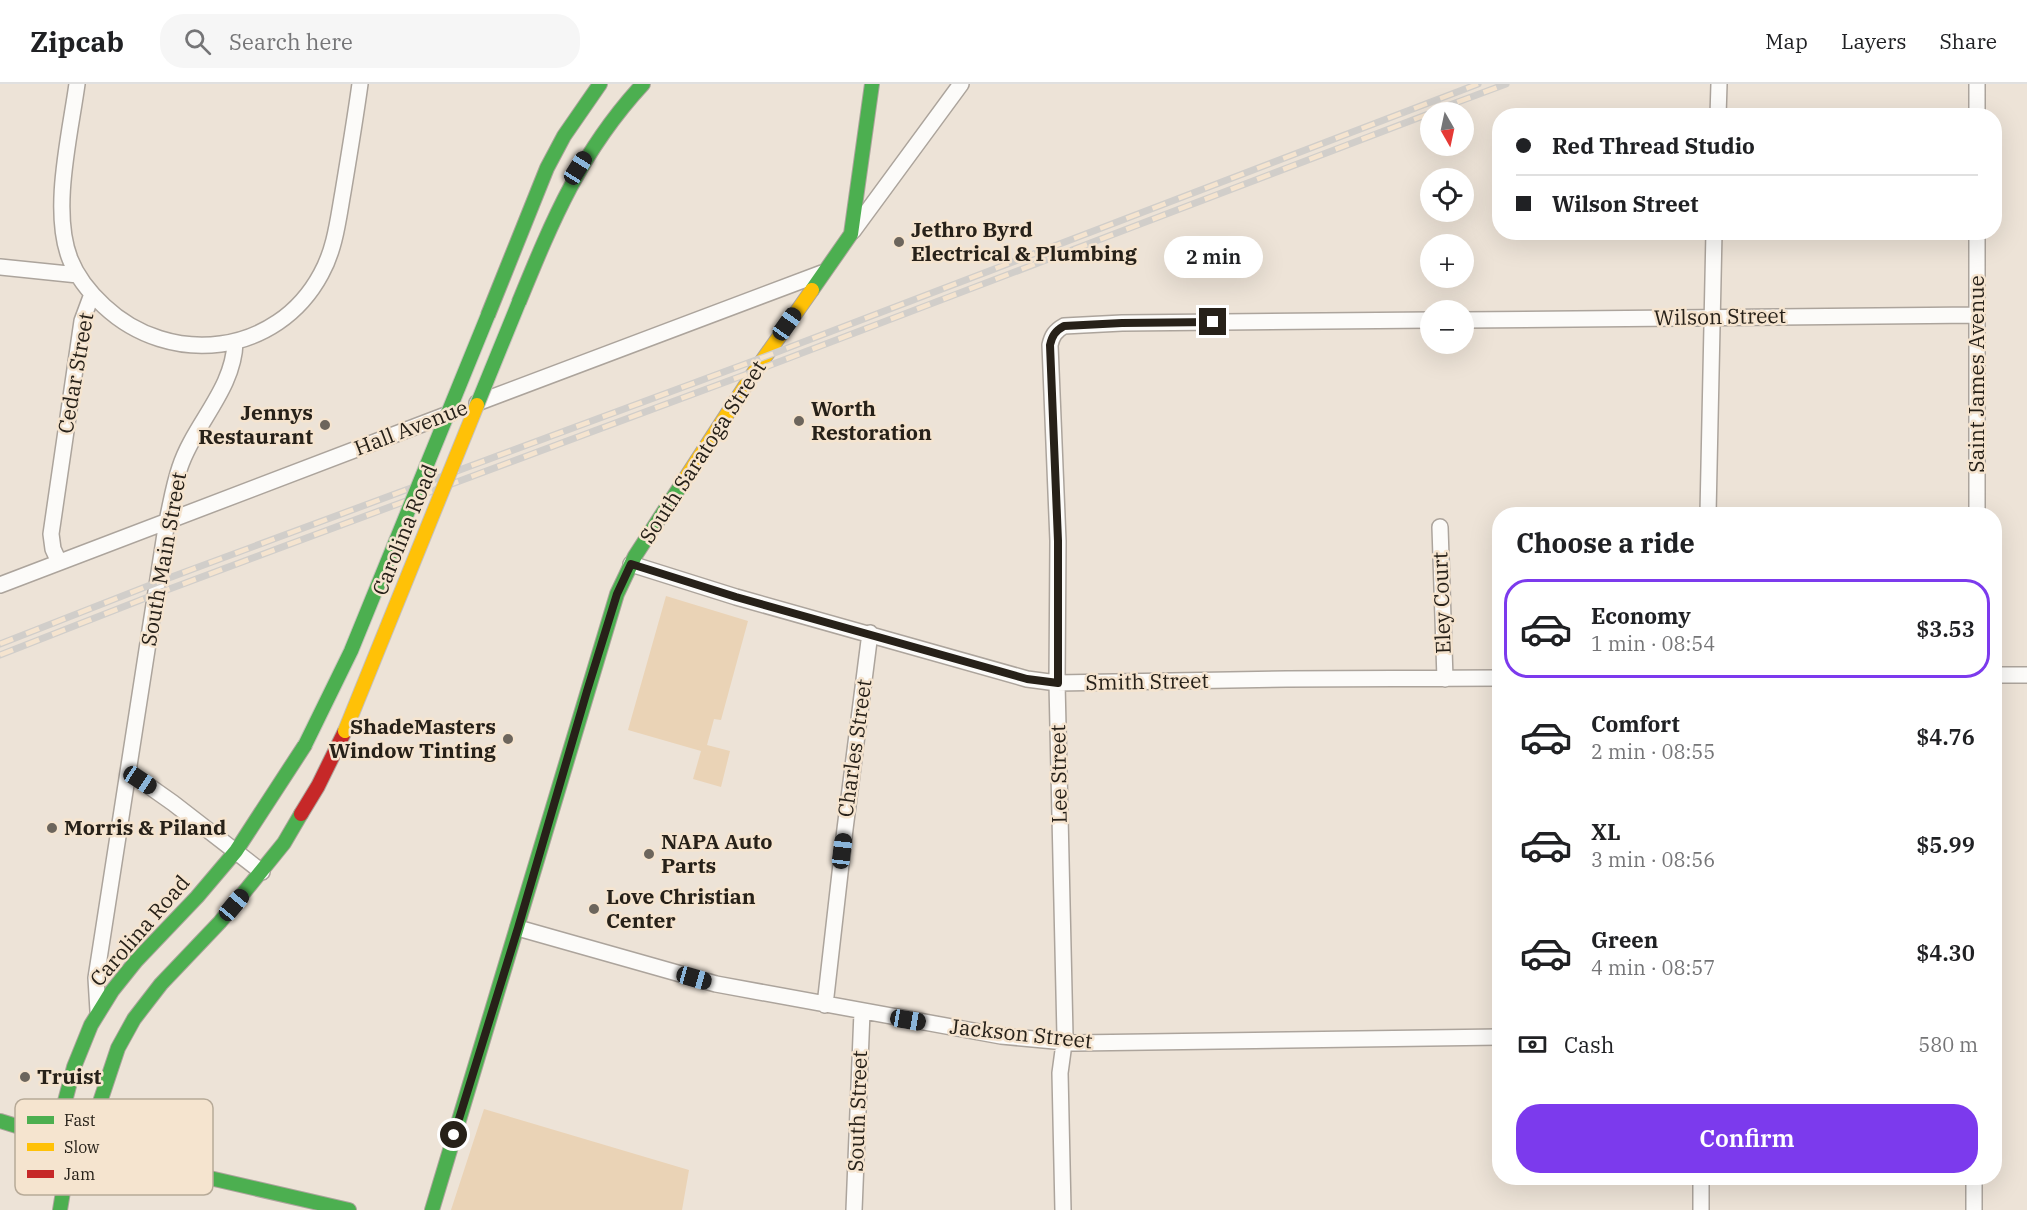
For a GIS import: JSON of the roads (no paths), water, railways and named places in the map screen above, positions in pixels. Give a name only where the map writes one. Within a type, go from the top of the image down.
[{"type":"main road","name":"Carolina Road","points":[[66,1099],[83,1043],[112,991],[136,961],[197,897],[236,851],[305,746],[351,651],[548,168],[564,136],[600,84]]},
{"type":"main road","name":"Carolina Road","points":[[101,1099],[118,1048],[135,1019],[161,984],[220,922],[262,872],[284,843],[328,767],[345,731],[550,226],[578,168],[595,141],[643,84]]},
{"type":"main road","points":[[851,234],[872,84]]},
{"type":"main road","name":"South Saratoga Street","points":[[432,1210],[617,594],[631,564],[759,364],[851,234]]},
{"type":"main road","points":[[0,1122],[15,1126]]},
{"type":"main road","points":[[213,1179],[349,1210]]},
{"type":"main road","points":[[60,1210],[62,1195]]},
{"type":"street","name":"Cedar Street","points":[[59,562],[53,549],[51,534],[81,321],[92,294],[69,259],[61,211],[77,84]]},
{"type":"street","points":[[92,294],[115,316],[134,328],[162,339],[192,345],[211,346],[235,342],[276,325],[311,291],[322,274],[333,246],[360,84]]},
{"type":"street","name":"South Saratoga Street","points":[[851,234],[961,84]]},
{"type":"street","points":[[1718,108],[1719,84]]},
{"type":"street","points":[[1977,84],[1977,108]]},
{"type":"street","points":[[1708,507],[1714,240]]},
{"type":"street","name":"Saint James Avenue","points":[[1977,240],[1977,507]]},
{"type":"street","points":[[0,267],[78,275]]},
{"type":"street","name":"Hall Avenue","points":[[0,585],[822,273]]},
{"type":"street","name":"Wilson Street","points":[[1474,320],[1977,315]]},
{"type":"street","name":"Lee Street","points":[[1063,1210],[1060,1073],[1064,1042],[1058,541],[1050,345],[1052,338],[1057,330],[1064,326],[1122,323],[1420,320]]},
{"type":"street","name":"South Main Street","points":[[98,1013],[96,978],[167,521],[180,466],[200,424],[232,369],[235,342]]},
{"type":"street","name":"Eley Court","points":[[1440,527],[1445,679]]},
{"type":"street","name":"Smith Street","points":[[631,564],[736,597],[1027,679],[1058,683],[1492,678]]},
{"type":"street","name":"Charles Street","points":[[825,1005],[870,633]]},
{"type":"street","points":[[2002,675],[2027,675]]},
{"type":"street","points":[[129,772],[262,872]]},
{"type":"street","name":"Jackson Street","points":[[518,928],[716,984],[1001,1036],[1064,1042],[1492,1038]]},
{"type":"street","name":"South Street","points":[[854,1210],[862,1012]]},
{"type":"street","points":[[1701,1185],[1701,1210]]},
{"type":"street","points":[[1974,1185],[1974,1210]]},
{"type":"railway","points":[[0,644],[158,582],[764,357],[1478,84]]},
{"type":"railway","points":[[1458,102],[1506,84]]},
{"type":"railway","points":[[0,655],[156,594],[755,371],[1420,117]]},
{"type":"place","name":"Jethro Byrd Electrical & Plumbing","points":[[899,242]]},
{"type":"place","name":"Worth Restoration","points":[[799,421]]},
{"type":"place","name":"Jennys Restaurant","points":[[325,425]]},
{"type":"place","name":"ShadeMasters Window Tinting","points":[[508,739]]},
{"type":"place","name":"Morris & Piland","points":[[52,828]]},
{"type":"place","name":"NAPA Auto Parts","points":[[649,854]]},
{"type":"place","name":"Love Christian Center","points":[[594,909]]},
{"type":"place","name":"Truist","points":[[25,1077]]}]
